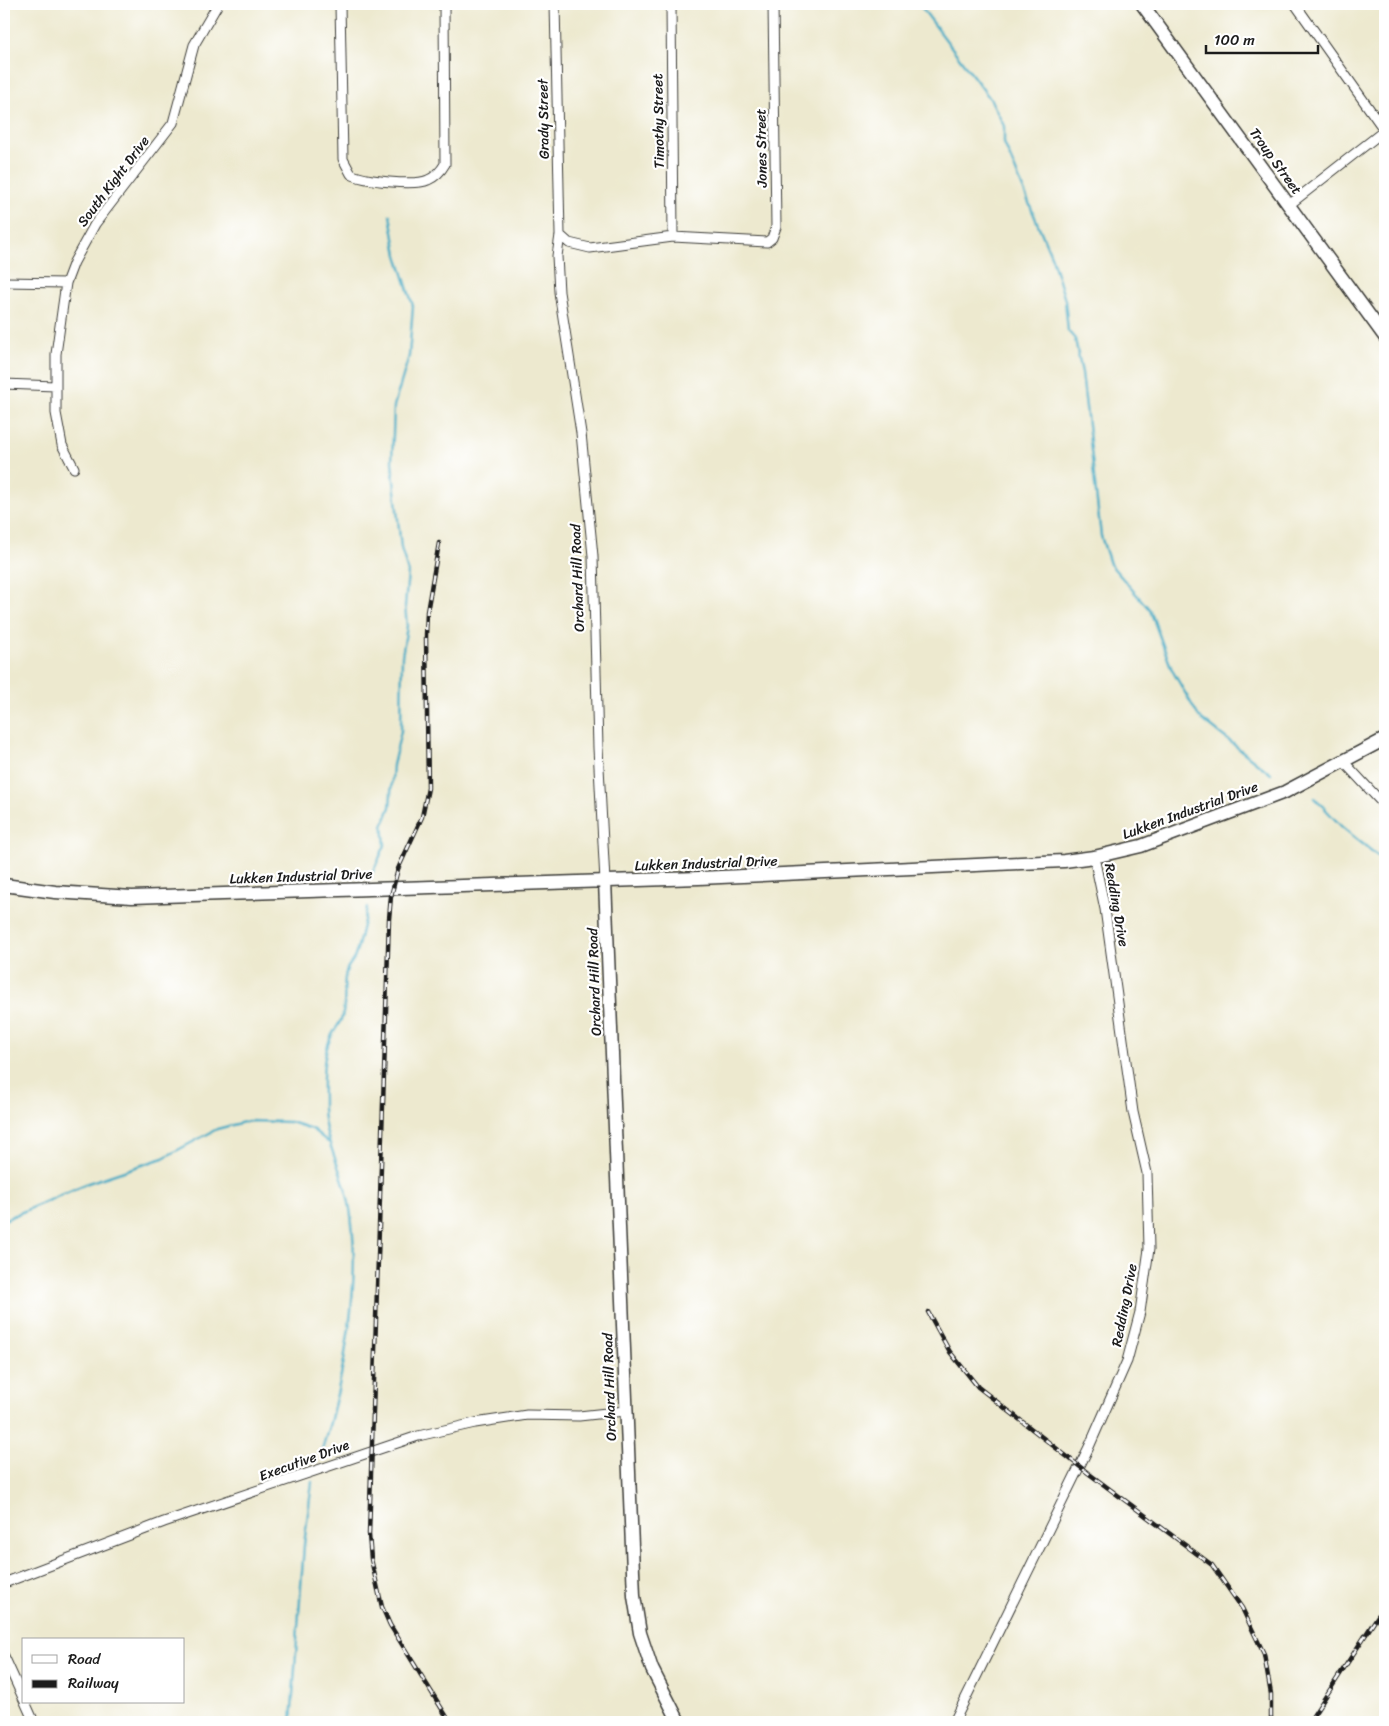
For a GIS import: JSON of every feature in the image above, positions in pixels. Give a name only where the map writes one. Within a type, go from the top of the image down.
[{"type":"main road","name":"Troup Street","points":[[1142,4],[1385,337]]},
{"type":"main road","name":"Lukken Industrial Drive","points":[[4,885],[56,892],[132,897],[605,881],[1064,861],[1094,857],[1142,846],[1285,792],[1385,739]]},
{"type":"main road","name":"Orchard Hill Road","points":[[605,881],[633,1578],[640,1633],[652,1669],[679,1722]]},
{"type":"street","name":"South Kight Drive","points":[[74,468],[62,445],[56,413],[56,354],[66,283],[74,262],[95,224],[173,123],[194,45],[218,4]]},
{"type":"street","points":[[340,4],[342,159],[345,167],[351,174],[360,179],[373,182],[427,181],[438,173],[445,164],[444,4]]},
{"type":"street","name":"Grady Street","points":[[555,4],[560,234]]},
{"type":"street","name":"Timothy Street","points":[[671,4],[674,237]]},
{"type":"street","name":"Jones Street","points":[[674,237],[767,242],[772,238],[776,227],[774,4]]},
{"type":"street","points":[[1289,205],[1385,131],[1295,4]]},
{"type":"street","points":[[560,234],[569,243],[590,248],[674,237]]},
{"type":"street","name":"Orchard Hill Road","points":[[560,234],[558,256],[559,292],[581,433],[593,556],[598,748],[605,881]]},
{"type":"street","points":[[4,282],[66,283]]},
{"type":"street","points":[[4,384],[55,386]]},
{"type":"street","points":[[1343,761],[1385,806]]},
{"type":"street","name":"Redding Drive","points":[[954,1722],[995,1643],[1093,1438],[1127,1361],[1140,1312],[1149,1249],[1148,1173],[1133,1112],[1105,909],[1094,857]]},
{"type":"street","name":"Executive Drive","points":[[4,1583],[164,1522],[418,1436],[475,1423],[527,1415],[579,1416],[625,1411]]},
{"type":"street","points":[[4,1656],[22,1696]]},
{"type":"street","points":[[25,1704],[34,1722]]},
{"type":"waterway","points":[[919,4],[991,100],[1004,126],[1004,143],[1052,258],[1065,300],[1068,331],[1075,339],[1082,373],[1101,536],[1110,564],[1150,610],[1172,670],[1199,717],[1271,774]]},
{"type":"waterway","points":[[372,874],[385,845],[383,825],[390,807],[393,765],[401,731],[402,656],[407,626],[405,606],[408,572],[401,548],[392,462],[394,406],[409,356],[413,306],[397,255],[390,215]]},
{"type":"waterway","points":[[1315,798],[1342,827],[1385,862]]},
{"type":"waterway","points":[[321,1453],[344,1362],[349,1329],[354,1263],[353,1232],[349,1203],[324,1120],[323,1072],[328,1045],[342,1017],[346,972],[355,956],[367,908]]},
{"type":"waterway","points":[[4,1220],[88,1183],[163,1158],[217,1129],[248,1121],[290,1122],[312,1129],[328,1142]]},
{"type":"waterway","points":[[291,1722],[304,1545],[312,1482]]},
{"type":"railway","points":[[439,543],[427,612],[428,788],[422,817],[398,869],[391,896],[389,919],[369,1535],[371,1559],[382,1607],[390,1625],[450,1722]]},
{"type":"railway","points":[[928,1312],[950,1352],[978,1387],[1088,1473],[1212,1565],[1242,1608],[1264,1654],[1271,1694],[1271,1722]]},
{"type":"railway","points":[[1309,1722],[1385,1605]]}]
